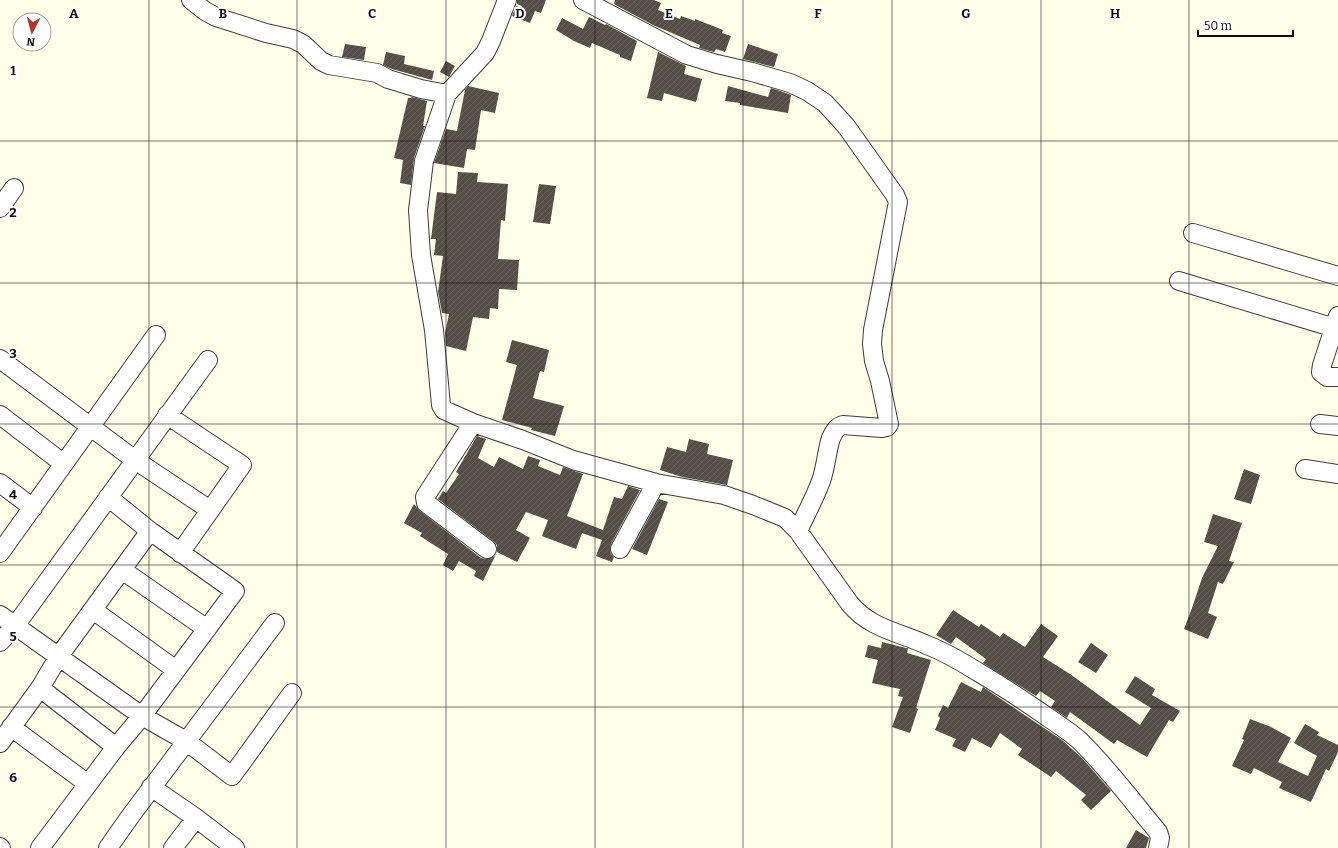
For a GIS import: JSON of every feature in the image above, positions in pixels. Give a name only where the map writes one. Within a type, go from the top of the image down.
[{"type":"street","points":[[191,0],[205,11],[216,17],[303,44],[321,61],[329,65],[377,73],[388,79],[414,87],[447,94]]},
{"type":"street","points":[[507,0],[485,53],[447,94],[423,167],[418,210],[420,255],[434,330],[441,405],[444,410],[573,460],[656,483],[724,495],[746,502],[785,518],[798,531],[850,604],[865,620],[881,628],[945,653],[1036,709],[1078,740],[1123,788],[1158,832],[1160,838],[1158,848]]},
{"type":"street","points":[[583,0],[687,55],[790,83],[807,91],[825,103],[846,126],[895,195],[898,202],[873,330],[872,344],[874,361],[880,381],[889,424],[887,427],[882,428],[843,425],[838,426],[831,440],[820,486],[798,531]]},
{"type":"street","points":[[0,208],[14,188]]},
{"type":"street","points":[[1193,233],[1338,276]]},
{"type":"street","points":[[1179,281],[1337,325],[1322,365],[1321,372],[1327,377],[1338,378]]},
{"type":"street","points":[[1,549],[33,508],[156,335]]},
{"type":"street","points":[[0,360],[90,428],[210,510]]},
{"type":"street","points":[[0,642],[14,626],[208,360]]},
{"type":"street","points":[[0,415],[64,464]]},
{"type":"street","points":[[167,416],[242,465],[180,553]]},
{"type":"street","points":[[473,422],[425,497],[426,503],[487,549]]},
{"type":"street","points":[[1320,424],[1338,426]]},
{"type":"street","points":[[1305,469],[1338,474]]},
{"type":"street","points":[[0,483],[33,508]]},
{"type":"street","points":[[620,549],[656,483]]},
{"type":"street","points":[[40,848],[116,747],[142,716],[235,591],[150,531],[108,497]]},
{"type":"street","points":[[0,743],[40,688],[59,656],[150,531]]},
{"type":"street","points":[[122,570],[207,629]]},
{"type":"street","points":[[93,610],[176,670]]},
{"type":"street","points":[[0,615],[142,716],[186,741],[232,776],[292,694]]},
{"type":"street","points":[[108,848],[275,622]]},
{"type":"street","points":[[40,688],[116,747]]},
{"type":"street","points":[[12,727],[88,784]]},
{"type":"street","points":[[151,788],[196,818],[236,848]]},
{"type":"street","points":[[173,848],[196,818]]},
{"type":"building","points":[[517,0],[546,0],[541,13],[535,11],[530,23],[512,16],[516,6],[521,8],[522,6],[517,4]]},
{"type":"building","points":[[615,0],[654,0],[661,3],[658,10],[680,19],[681,16],[695,21],[695,19],[723,30],[722,33],[731,36],[725,52],[716,49],[714,52],[699,48],[700,45],[653,25],[614,4]]},
{"type":"building","points":[[589,17],[605,25],[606,24],[637,41],[631,61],[592,43],[590,48],[574,41],[556,30],[562,18],[583,29]]},
{"type":"building","points":[[345,44],[366,47],[364,60],[342,57]]},
{"type":"building","points":[[748,44],[778,54],[774,67],[743,59]]},
{"type":"building","points":[[386,52],[405,56],[404,64],[434,71],[432,80],[383,65]]},
{"type":"building","points":[[658,52],[686,66],[684,74],[702,79],[696,102],[664,93],[662,101],[647,98]]},
{"type":"building","points":[[446,61],[455,66],[449,77],[440,72]]},
{"type":"building","points":[[468,86],[499,93],[495,113],[481,110],[475,150],[467,149],[464,168],[434,163],[446,129],[457,131],[465,90]]},
{"type":"building","points":[[728,86],[768,97],[771,88],[791,95],[788,113],[725,101]]},
{"type":"building","points":[[412,97],[427,101],[423,126],[425,126],[414,158],[411,185],[400,183],[403,160],[394,158],[408,98]]},
{"type":"building","points":[[458,172],[478,173],[477,182],[508,184],[505,221],[501,220],[498,259],[519,260],[517,290],[499,289],[498,309],[490,308],[489,319],[473,317],[466,351],[446,346],[445,333],[449,314],[442,313],[438,292],[443,256],[434,255],[436,239],[431,239],[437,192],[456,194]]},
{"type":"building","points":[[539,184],[556,186],[550,224],[533,222]]},
{"type":"building","points":[[512,340],[549,350],[544,372],[540,371],[533,398],[564,406],[555,436],[502,420],[517,365],[506,362]]},
{"type":"building","points":[[477,436],[486,439],[478,458],[494,467],[499,457],[523,469],[528,456],[540,460],[538,466],[560,475],[563,467],[583,474],[567,516],[603,530],[614,497],[622,499],[628,486],[640,490],[611,544],[610,550],[614,557],[612,562],[596,556],[602,540],[582,533],[576,549],[542,536],[548,520],[526,512],[516,530],[530,538],[517,562],[497,552],[496,553],[497,545],[493,541],[438,499],[443,491],[446,493],[459,474],[456,472]]},
{"type":"building","points":[[689,439],[709,444],[707,454],[733,460],[727,485],[682,477],[660,470],[667,447],[686,452]]},
{"type":"building","points":[[1244,469],[1260,475],[1251,504],[1234,499]]},
{"type":"building","points":[[659,499],[668,502],[647,555],[632,549]]},
{"type":"building","points":[[414,504],[420,511],[481,558],[491,558],[495,555],[483,581],[474,576],[476,571],[459,561],[453,571],[443,565],[448,554],[420,536],[422,533],[404,523]]},
{"type":"building","points":[[1213,514],[1242,523],[1229,561],[1234,562],[1223,584],[1218,582],[1208,613],[1217,617],[1208,639],[1184,629],[1202,578],[1218,546],[1204,542]]},
{"type":"building","points":[[953,610],[979,627],[981,624],[1000,637],[1003,633],[1025,647],[1041,624],[1058,636],[1043,657],[1070,674],[1140,725],[1151,708],[1125,692],[1135,676],[1155,689],[1152,695],[1180,711],[1173,722],[1169,720],[1147,757],[1117,740],[1114,744],[1070,712],[1067,718],[1051,707],[1055,701],[1040,691],[1036,696],[983,663],[986,659],[956,637],[951,644],[936,635]]},
{"type":"building","points":[[882,642],[908,648],[907,653],[931,660],[910,733],[892,727],[903,697],[898,696],[900,689],[872,683],[878,660],[865,657],[868,645],[881,648]]},
{"type":"building","points":[[1091,643],[1108,655],[1096,673],[1078,662]]},
{"type":"building","points":[[961,682],[981,692],[983,687],[1062,740],[1082,758],[1111,791],[1091,810],[1081,800],[1086,795],[1056,771],[1051,777],[1018,755],[1022,749],[1000,733],[991,748],[972,738],[965,752],[952,746],[956,739],[935,730],[940,718],[938,716],[943,705],[948,708]]},
{"type":"building","points":[[1250,719],[1271,727],[1291,738],[1278,762],[1308,776],[1317,756],[1294,743],[1305,724],[1319,732],[1317,735],[1338,745],[1338,752],[1329,771],[1326,769],[1311,802],[1279,788],[1282,782],[1254,768],[1251,774],[1232,766],[1244,740],[1242,739]]},
{"type":"building","points":[[1136,830],[1149,838],[1146,848],[1126,848]]}]
